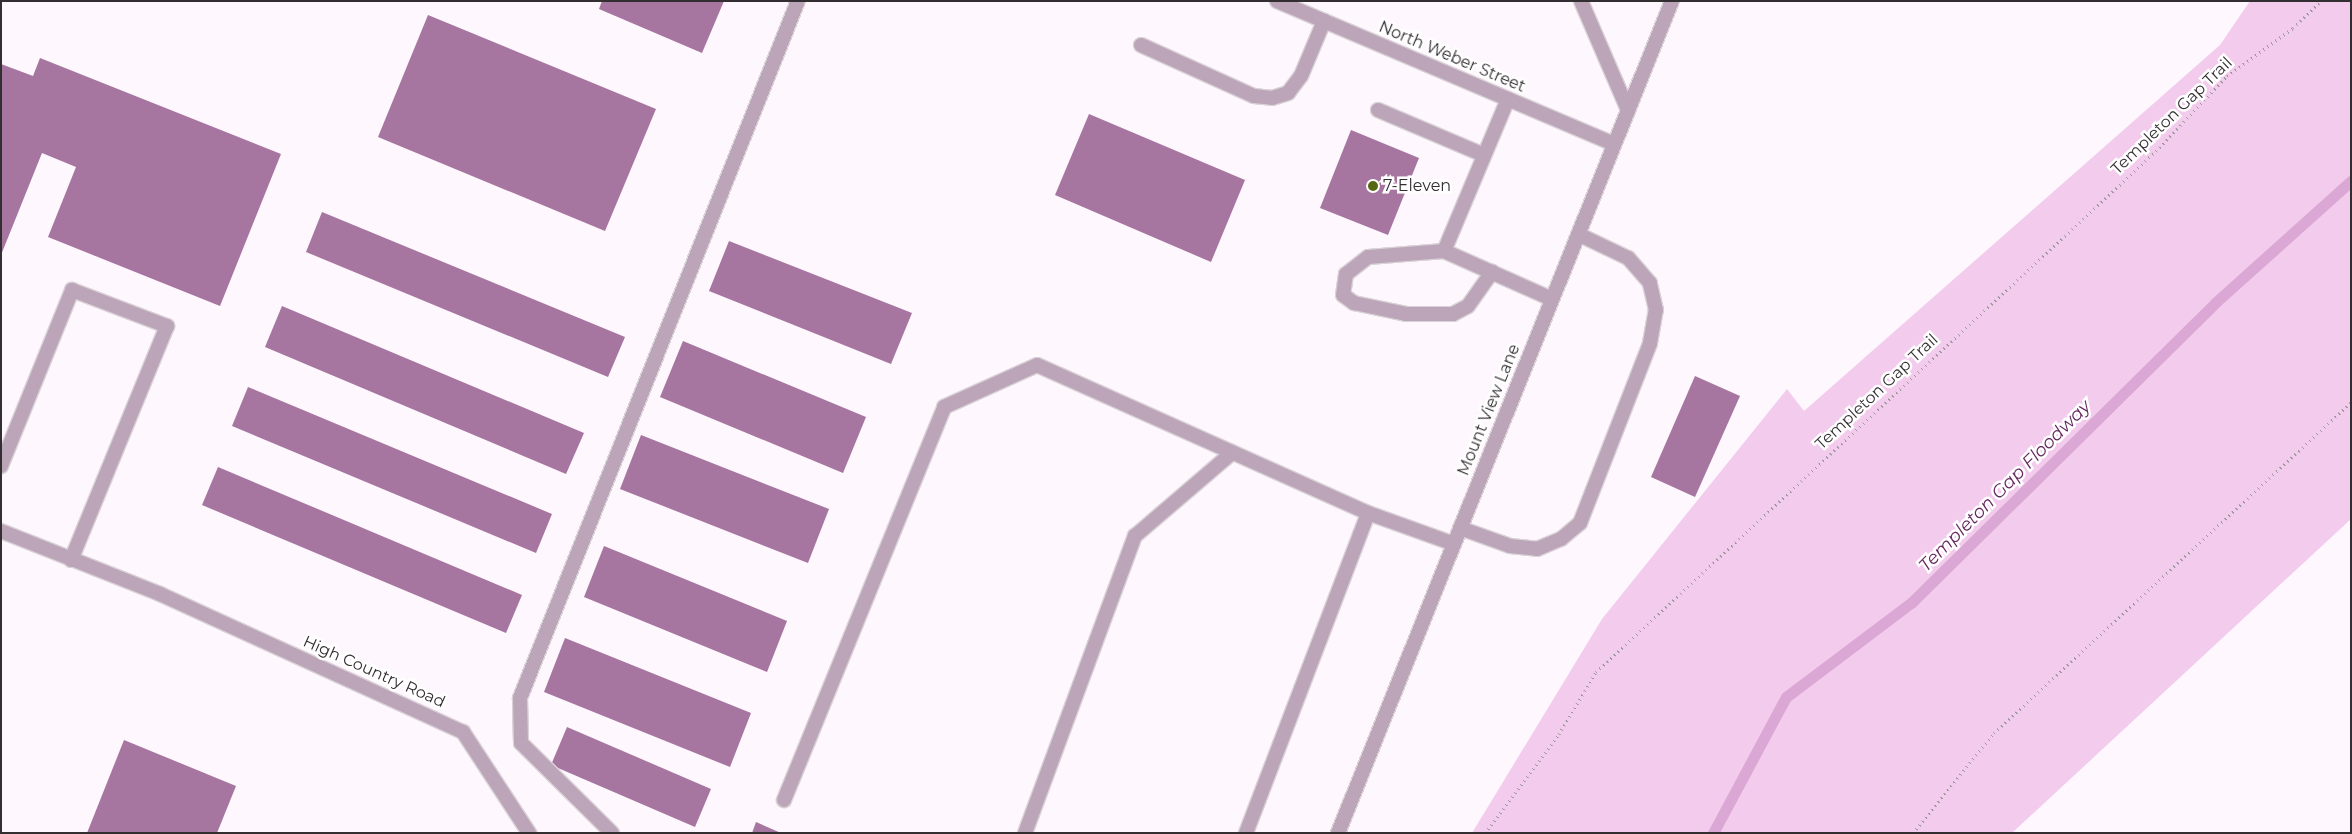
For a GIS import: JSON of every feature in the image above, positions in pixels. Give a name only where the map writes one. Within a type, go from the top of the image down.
[{"type":"street","points":[[612,833],[521,743],[520,698],[798,1]]},
{"type":"street","name":"North Weber Street","points":[[1277,1],[1614,144]]},
{"type":"street","points":[[1581,1],[1628,110]]},
{"type":"street","name":"Mount View Lane","points":[[1338,833],[1672,1]]},
{"type":"street","points":[[1141,45],[1254,96],[1272,98],[1288,93],[1301,76],[1324,21]]},
{"type":"street","points":[[1444,251],[1508,99]]},
{"type":"street","points":[[1378,110],[1484,155]]},
{"type":"street","points":[[1460,528],[1510,546],[1537,549],[1561,539],[1580,524],[1650,343],[1656,310],[1650,283],[1628,258],[1578,234]]},
{"type":"street","points":[[1492,272],[1468,306],[1438,316],[1354,303],[1343,295],[1346,274],[1368,257],[1444,251],[1552,298]]},
{"type":"street","points":[[1,466],[72,290],[167,326],[71,560]]},
{"type":"street","points":[[784,800],[944,407],[1037,365],[1368,513],[1454,544]]},
{"type":"street","points":[[1025,833],[1135,536],[1232,453]]},
{"type":"street","points":[[1246,833],[1368,513]]},
{"type":"street","name":"High Country Road","points":[[2,534],[160,594],[463,732],[530,833]]},
{"type":"path","name":"Templeton Gap Trail","points":[[1485,833],[1559,734],[1596,672],[2156,150],[2227,76],[2293,28],[2321,1]]},
{"type":"path","points":[[1914,833],[1994,733],[2351,402]]},
{"type":"shaded area","points":[[2250,1],[2351,1],[2351,519],[2012,833],[1472,833],[1602,619],[1787,389],[1804,411],[2220,45]]},
{"type":"building","points":[[602,1],[724,1],[702,53],[599,9]]},
{"type":"building","points":[[428,15],[656,109],[605,231],[378,137]]},
{"type":"building","points":[[40,58],[281,154],[220,306],[48,237],[76,167],[42,153],[1,255],[1,64],[33,76]]},
{"type":"building","points":[[1089,114],[1245,180],[1211,262],[1055,195]]},
{"type":"building","points":[[1351,130],[1419,158],[1388,235],[1320,208]]},
{"type":"building","points":[[322,212],[625,337],[608,377],[306,252]]},
{"type":"building","points":[[729,241],[912,313],[891,364],[709,291]]},
{"type":"building","points":[[282,306],[584,433],[566,474],[265,347]]},
{"type":"building","points":[[683,341],[866,417],[843,473],[660,397]]},
{"type":"building","points":[[1695,376],[1740,396],[1695,497],[1651,477]]},
{"type":"building","points":[[248,387],[552,514],[536,553],[232,426]]},
{"type":"building","points":[[641,435],[829,509],[808,563],[620,489]]},
{"type":"building","points":[[218,467],[522,595],[506,633],[202,505]]},
{"type":"building","points":[[604,546],[787,621],[767,672],[584,597]]},
{"type":"building","points":[[565,638],[751,713],[730,767],[544,692]]},
{"type":"building","points":[[567,727],[711,789],[695,827],[551,765]]},
{"type":"building","points":[[124,740],[236,786],[217,833],[87,833]]},
{"type":"building","points":[[756,822],[781,833],[752,833]]},
{"type":"waterway","name":"Templeton Gap Floodway","points":[[1713,833],[1786,697],[1912,602],[2216,302],[2351,181]]},
{"type":"place","name":"7-Eleven","points":[[1373,186]]}]
